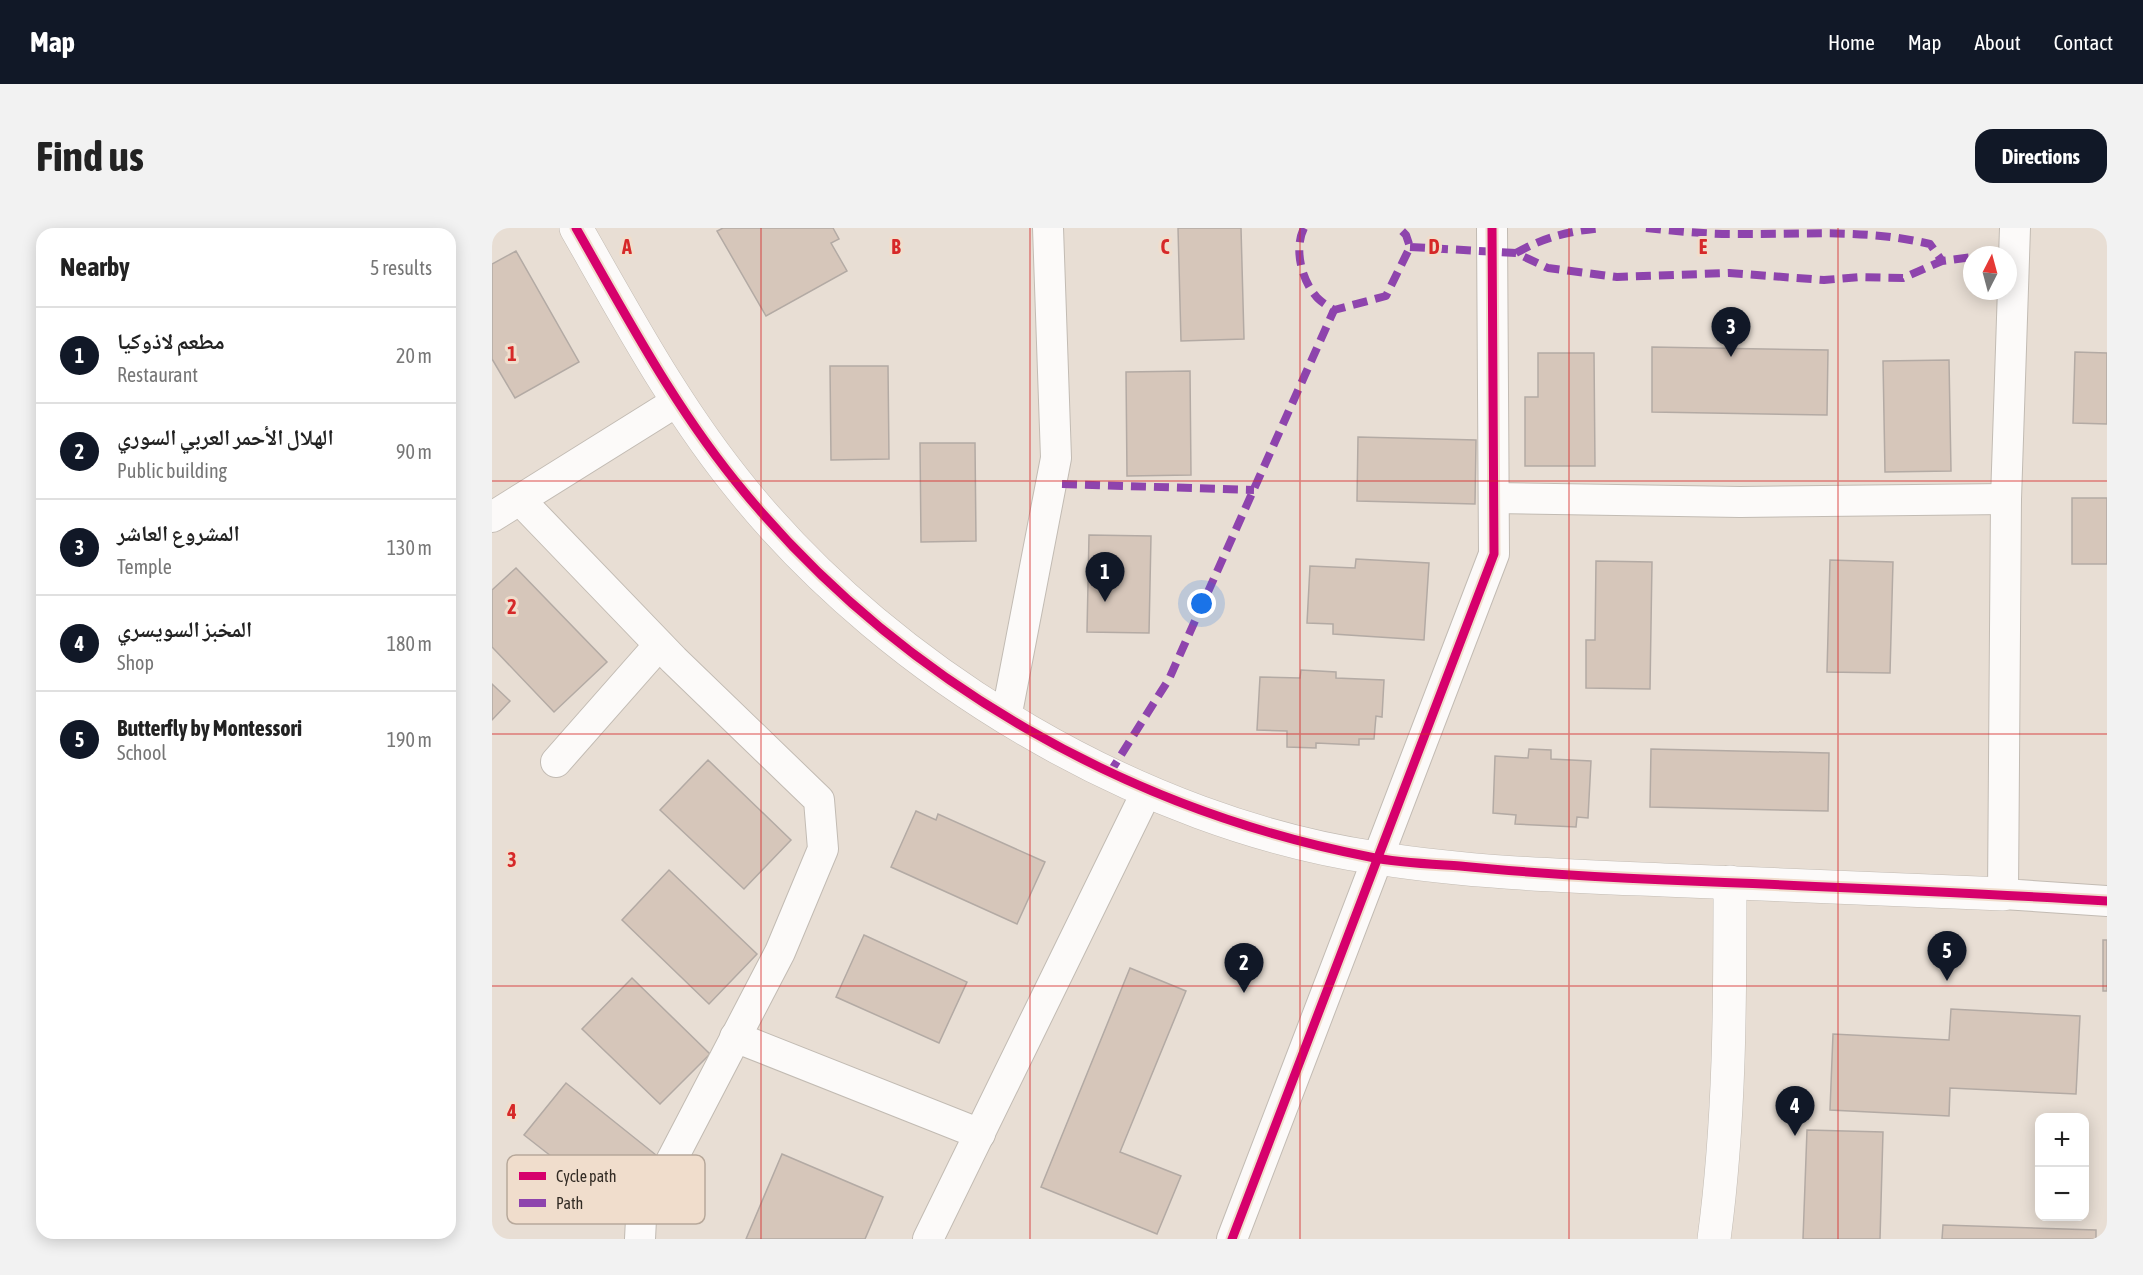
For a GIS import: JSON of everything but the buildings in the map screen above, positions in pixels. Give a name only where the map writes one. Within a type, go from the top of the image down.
[{"type":"street","points":[[576,228],[676,402],[745,494],[824,578],[911,653],[1006,718],[1109,774],[1232,822],[1298,841],[1376,858],[1550,875],[2003,894],[2107,901]]},
{"type":"street","points":[[1006,718],[1056,458],[1048,228]]},
{"type":"street","points":[[1232,1239],[1376,858],[1494,555],[1492,228]]},
{"type":"street","points":[[2003,894],[2006,499],[2015,228]]},
{"type":"street","points":[[492,517],[676,402]]},
{"type":"street","points":[[1494,498],[1740,502],[2006,499]]},
{"type":"street","points":[[520,500],[659,645],[819,800],[824,849],[780,952],[674,1155]]},
{"type":"street","points":[[556,762],[659,645]]},
{"type":"street","points":[[928,1239],[1147,790]]},
{"type":"street","points":[[1714,1239],[1728,1083],[1730,882]]},
{"type":"street","points":[[735,1038],[980,1134]]},
{"type":"street","points":[[640,1239],[641,1224]]},
{"type":"marked path","points":[[1304,228],[1299,254],[1303,272],[1317,297],[1334,310],[1386,296],[1410,247],[1406,235],[1399,228]]},
{"type":"marked path","points":[[1516,253],[1558,236],[1602,228]]},
{"type":"marked path","points":[[1646,228],[1722,234],[1832,233],[1880,236],[1930,244],[1942,261]]},
{"type":"marked path","points":[[1410,247],[1516,253],[1548,268],[1617,277],[1729,273],[1824,280],[1860,277],[1903,278],[1942,261],[1963,258]]},
{"type":"marked path","points":[[1109,774],[1169,679],[1334,310]]},
{"type":"marked path","points":[[1062,484],[1254,490]]},
{"type":"cycle path","points":[[576,228],[654,364],[697,430],[745,493],[807,561],[875,623],[949,679],[1026,729],[1108,771],[1193,807],[1280,836],[1392,861],[1589,876],[2107,901]]},
{"type":"cycle path","points":[[1232,1239],[1494,554],[1492,228]]},
{"type":"place","name":"المشروع العاشر","points":[[1731,357]]},
{"type":"place","name":"مطعم لاذوكيا","points":[[1105,602]]},
{"type":"place","name":"Butterfly by Montessori","points":[[1947,981]]},
{"type":"place","name":"الهلال الأحمر العربي السوري","points":[[1244,993]]},
{"type":"place","name":"المخبز السويسري","points":[[1795,1136]]}]
